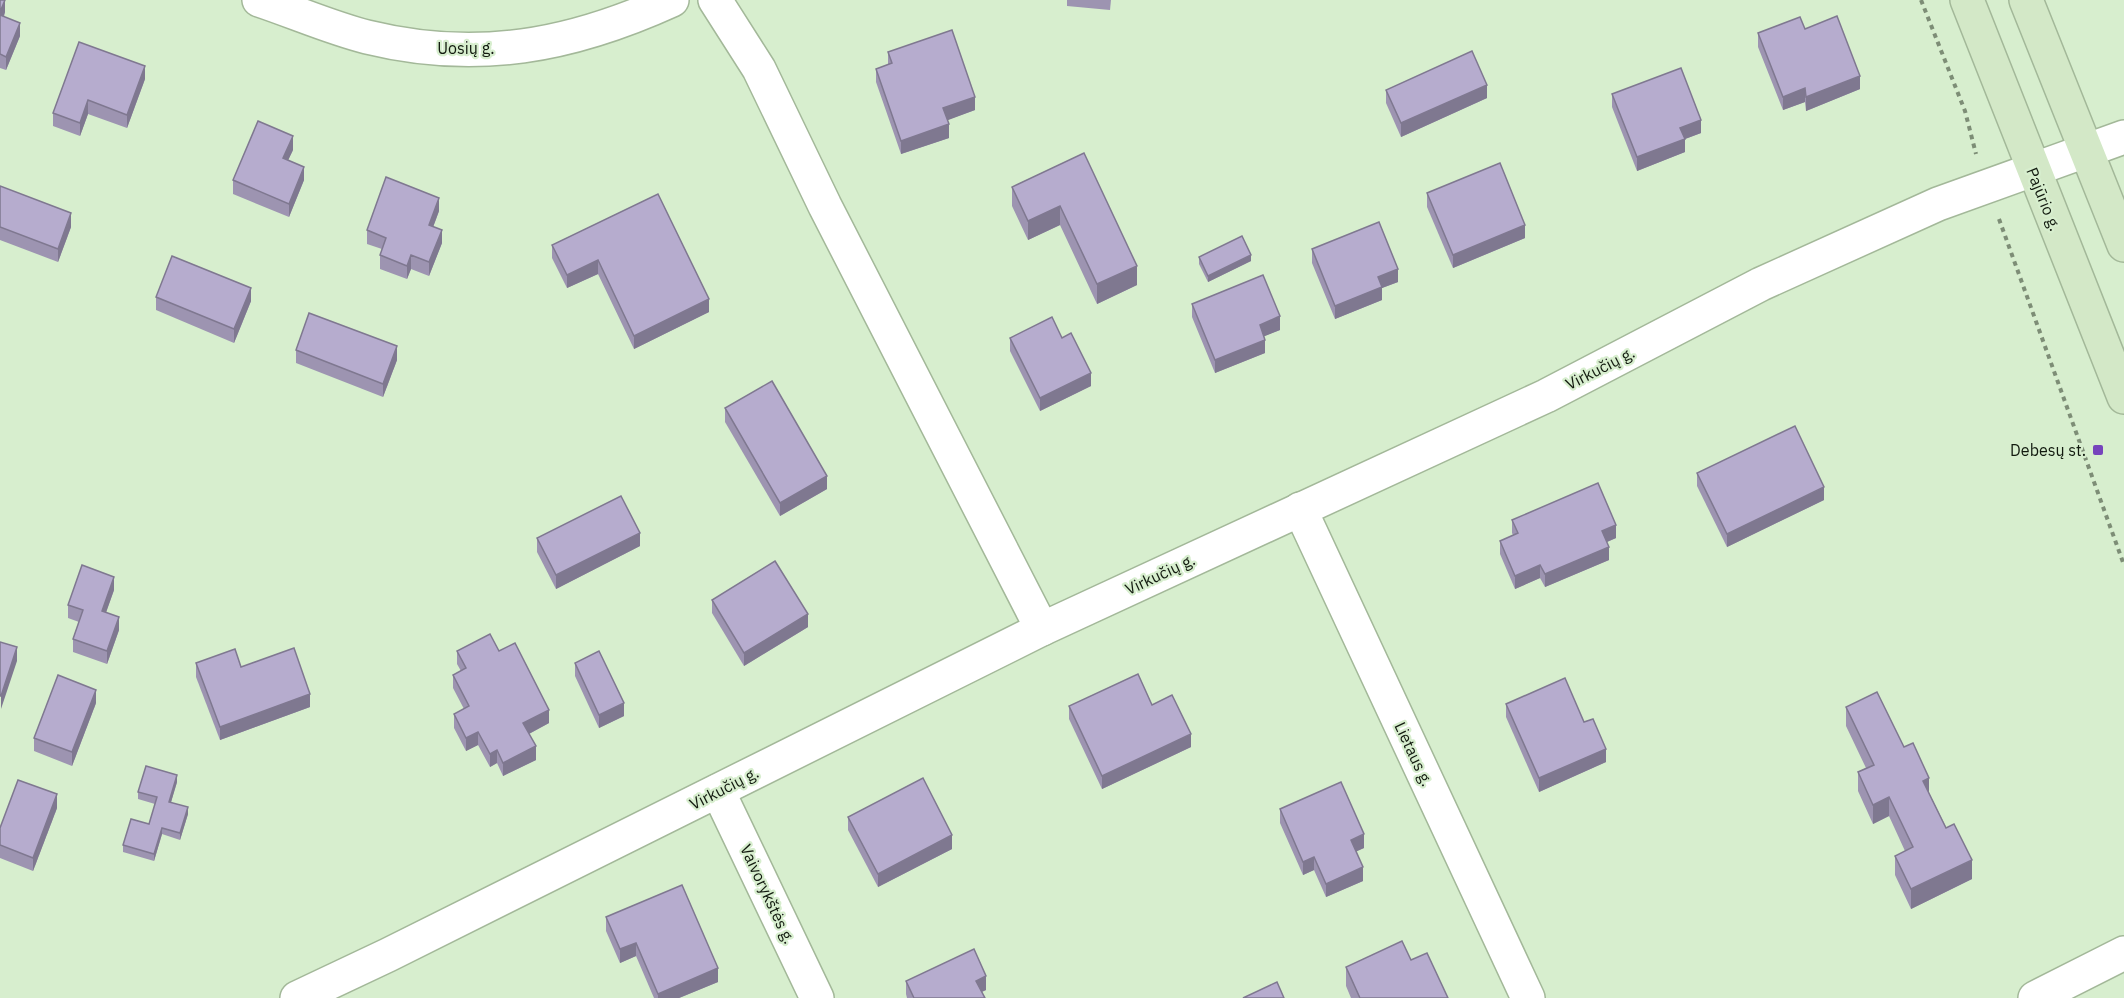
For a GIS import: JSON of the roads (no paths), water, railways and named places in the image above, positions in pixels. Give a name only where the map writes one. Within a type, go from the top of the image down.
[{"type":"main road","name":"Pajūrio g.","points":[[1967,0],[2124,397]]},
{"type":"main road","points":[[2026,0],[2124,244]]},
{"type":"street","name":"Uosių g.","points":[[259,0],[365,37],[417,48],[468,50],[521,48],[561,40],[604,29],[672,0]]},
{"type":"street","points":[[715,0],[759,69],[825,206],[1042,628]]},
{"type":"street","name":"Virkučių g.","points":[[297,998],[388,955],[1042,628],[1546,396],[1761,284],[1938,204],[2124,137]]},
{"type":"street","name":"Lietaus g.","points":[[1300,509],[1528,998]]},
{"type":"street","name":"Vaivorykštės g.","points":[[718,791],[817,998]]},
{"type":"street","points":[[2036,998],[2124,953]]},
{"type":"place","name":"Debesų st.","points":[[2098,450]]}]
